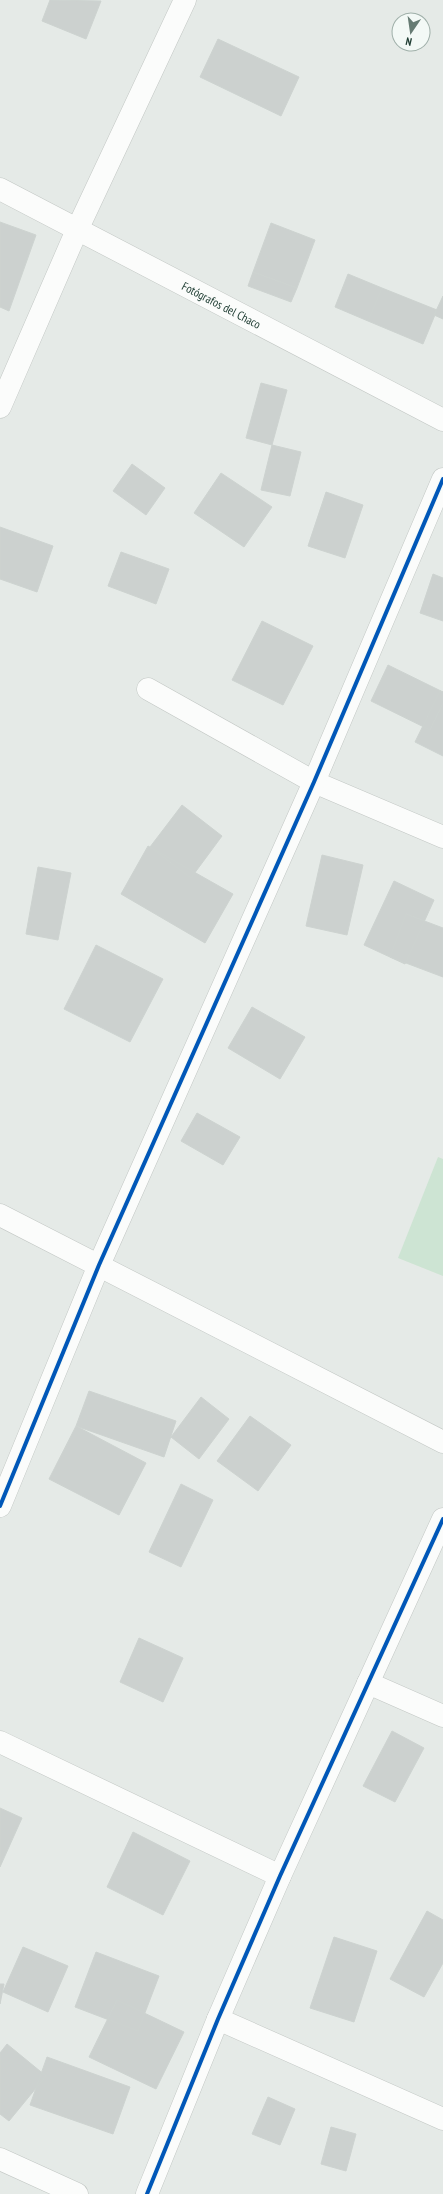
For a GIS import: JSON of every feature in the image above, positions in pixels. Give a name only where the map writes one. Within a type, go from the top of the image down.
[{"type":"street","points":[[0,407],[77,230],[185,0]]},
{"type":"street","name":"Fotógrafos del Chaco","points":[[0,189],[443,420]]},
{"type":"street","points":[[0,1506],[99,1265],[314,782],[443,479]]},
{"type":"street","points":[[148,689],[314,782],[443,837]]},
{"type":"street","points":[[0,1215],[443,1442]]},
{"type":"street","points":[[147,2194],[218,2018],[280,1876],[443,1519]]},
{"type":"street","points":[[368,1683],[443,1716]]},
{"type":"street","points":[[0,1742],[280,1876]]},
{"type":"street","points":[[218,2018],[443,2119]]},
{"type":"street","points":[[0,2159],[77,2194]]},
{"type":"green space","points":[[438,1157],[443,1159],[443,1276],[398,1258]]},
{"type":"building","points":[[50,0],[101,1],[86,39],[42,21]]},
{"type":"building","points":[[218,39],[299,77],[281,116],[200,77]]},
{"type":"building","points":[[0,222],[36,235],[9,311],[0,307]]},
{"type":"building","points":[[271,223],[315,240],[297,288],[253,272]]},
{"type":"building","points":[[253,272],[297,288],[291,302],[248,286]]},
{"type":"building","points":[[348,274],[382,288],[368,321],[335,307]]},
{"type":"building","points":[[382,288],[437,310],[423,344],[368,321]]},
{"type":"building","points":[[443,296],[443,319],[434,315]]},
{"type":"building","points":[[261,383],[287,390],[272,445],[246,438]]},
{"type":"building","points":[[272,445],[301,452],[290,496],[261,490]]},
{"type":"building","points":[[132,464],[165,488],[146,515],[113,491]]},
{"type":"building","points":[[221,473],[272,507],[244,547],[194,513]]},
{"type":"building","points":[[326,492],[363,505],[345,558],[308,546]]},
{"type":"building","points":[[0,527],[53,546],[37,592],[0,579]]},
{"type":"building","points":[[121,552],[169,569],[156,604],[108,586]]},
{"type":"building","points":[[433,574],[443,578],[443,621],[420,613]]},
{"type":"building","points":[[262,621],[313,646],[283,705],[232,680]]},
{"type":"building","points":[[388,665],[443,692],[443,703],[430,730],[371,701]]},
{"type":"building","points":[[440,691],[443,692],[443,756],[415,742]]},
{"type":"building","points":[[182,805],[222,836],[191,878],[150,847]]},
{"type":"building","points":[[148,846],[233,894],[205,943],[121,894]]},
{"type":"building","points":[[322,855],[363,865],[347,935],[306,926]]},
{"type":"building","points":[[38,867],[71,873],[58,940],[26,934]]},
{"type":"building","points":[[394,881],[434,900],[405,964],[364,945]]},
{"type":"building","points":[[406,914],[443,928],[443,977],[390,957]]},
{"type":"building","points":[[96,945],[163,979],[130,1042],[64,1009]]},
{"type":"building","points":[[252,1007],[305,1037],[280,1079],[228,1048]]},
{"type":"building","points":[[197,1113],[240,1137],[223,1165],[181,1141]]},
{"type":"building","points":[[89,1391],[176,1421],[164,1457],[76,1426]]},
{"type":"building","points":[[201,1397],[229,1419],[199,1459],[171,1437]]},
{"type":"building","points":[[250,1416],[291,1445],[258,1491],[217,1461]]},
{"type":"building","points":[[76,1426],[146,1463],[119,1515],[49,1479]]},
{"type":"building","points":[[181,1484],[213,1500],[181,1567],[149,1552]]},
{"type":"building","points":[[139,1638],[183,1658],[163,1702],[120,1682]]},
{"type":"building","points":[[392,1731],[424,1748],[395,1802],[363,1786]]},
{"type":"building","points":[[0,1808],[22,1818],[0,1867]]},
{"type":"building","points":[[133,1832],[190,1861],[163,1915],[107,1887]]},
{"type":"building","points":[[427,1911],[443,1920],[443,1963],[424,1997],[390,1979]]},
{"type":"building","points":[[334,1937],[377,1951],[354,2022],[310,2008]]},
{"type":"building","points":[[23,1947],[68,1966],[48,2012],[3,1992]]},
{"type":"building","points":[[96,1952],[159,1976],[138,2031],[75,2007]]},
{"type":"building","points":[[0,1984],[4,1984],[0,2004]]},
{"type":"building","points":[[117,2000],[184,2032],[156,2089],[89,2057]]},
{"type":"building","points":[[7,2044],[46,2076],[9,2121],[0,2114],[0,2053]]},
{"type":"building","points":[[47,2057],[130,2087],[113,2134],[30,2105]]},
{"type":"building","points":[[268,2097],[295,2109],[280,2145],[252,2134]]},
{"type":"building","points":[[331,2127],[356,2134],[346,2171],[321,2164]]},
{"type":"cycle path","points":[[0,1506],[99,1265],[314,782],[443,479]]},
{"type":"cycle path","points":[[147,2194],[218,2019],[280,1876],[443,1519]]}]
